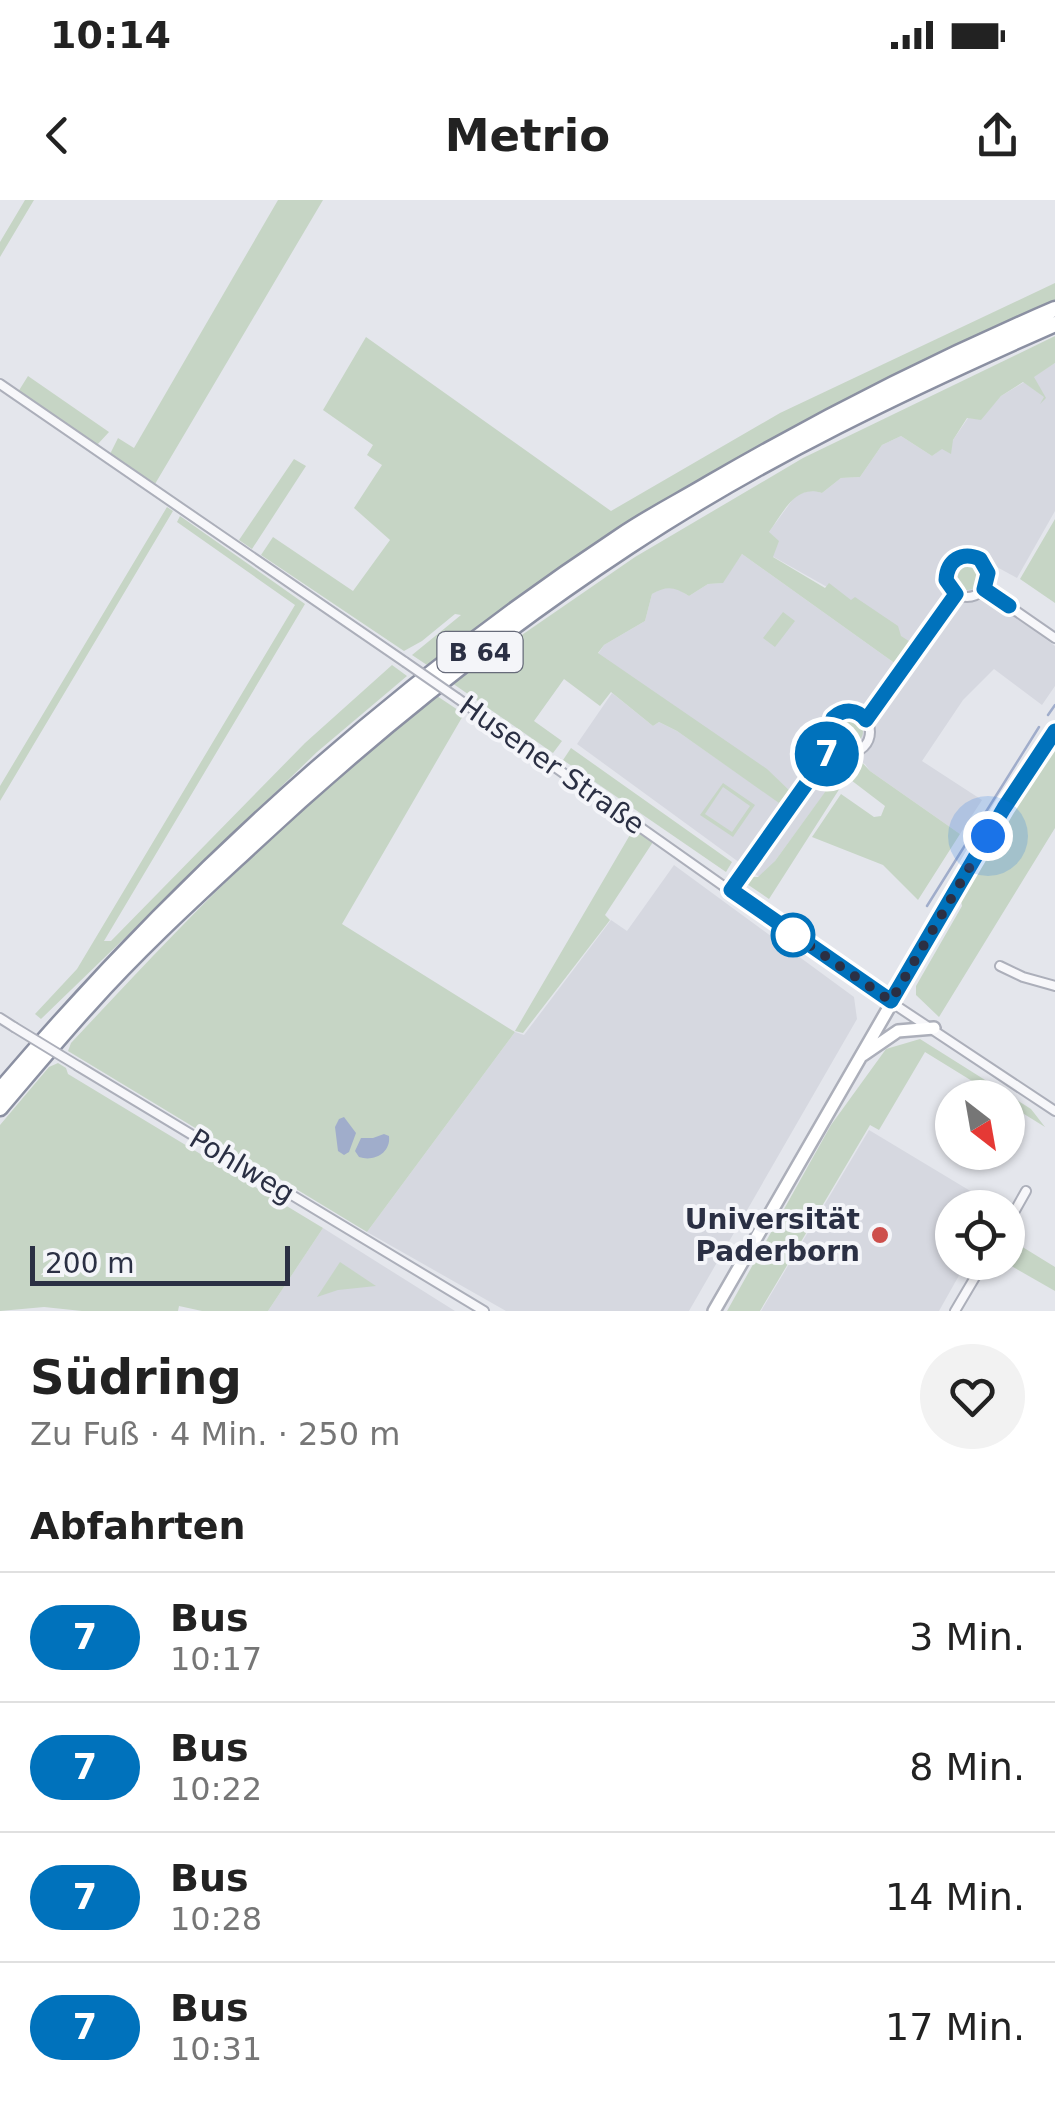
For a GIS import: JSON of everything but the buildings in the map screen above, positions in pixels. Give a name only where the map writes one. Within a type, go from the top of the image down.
[{"type":"highway","name":"B 64","points":[[0,1090],[53,1027],[184,888],[327,757],[467,644],[621,535],[799,431],[1055,309]]},
{"type":"highway","name":"B 64","points":[[0,1108],[90,1004],[188,904],[335,768],[471,658],[629,546],[801,444],[911,388],[1055,324]]},
{"type":"main road","points":[[714,1311],[1004,808],[1055,730]]},
{"type":"main road","points":[[859,1057],[898,1031],[934,1028]]},
{"type":"street","name":"Husener Straße","points":[[0,384],[1055,1111]]},
{"type":"street","points":[[964,555],[984,563],[988,578],[984,589],[970,596],[956,594],[946,574],[950,564],[964,555]]},
{"type":"street","points":[[984,589],[1055,638]]},
{"type":"street","points":[[866,720],[956,594]]},
{"type":"street","points":[[853,711],[866,720],[870,737],[862,748],[844,752],[833,746],[828,735],[830,722],[837,714],[853,711]]},
{"type":"street","points":[[731,890],[833,746]]},
{"type":"street","points":[[1000,966],[1055,986]]},
{"type":"street","name":"Pohlweg","points":[[0,1018],[484,1311]]},
{"type":"street","points":[[955,1311],[973,1280]]},
{"type":"shaded area","points":[[1055,363],[1055,511],[1017,578],[995,566],[996,584],[986,599],[1055,646],[1055,686],[1042,705],[994,669],[963,700],[922,761],[982,800],[960,834],[865,764],[850,758],[762,879],[577,744],[612,693],[653,726],[659,722],[677,731],[780,803],[789,790],[767,770],[598,654],[604,645],[645,621],[652,594],[664,587],[676,588],[689,596],[708,584],[722,583],[742,554],[900,667],[901,636],[852,601],[772,556],[769,532],[796,495],[812,490],[822,493],[841,478],[860,477],[882,445],[901,436],[932,456],[953,440],[968,418],[981,419],[1001,396],[1026,381],[1044,396],[1033,377]],"holes":[[[976,565],[981,576],[978,585],[971,589],[955,584],[953,575]]]},
{"type":"shaded area","points":[[674,865],[854,997],[857,1019],[689,1311],[506,1311],[367,1232],[515,1032],[524,1035],[611,920],[627,931]]},
{"type":"shaded area","name":"Universität Paderborn","points":[[869,1130],[969,1190],[935,1190],[935,1280],[956,1280],[939,1311],[761,1311]]},
{"type":"shaded area","points":[[323,1228],[455,1311],[268,1311]]},
{"type":"green space","points":[[25,200],[34,200],[0,257],[0,242]]},
{"type":"green space","points":[[278,200],[323,200],[155,484],[110,454],[118,438],[134,448]]},
{"type":"green space","points":[[1055,283],[1055,300],[890,378],[652,511],[500,611],[427,665],[412,655],[461,615],[455,614],[404,651],[261,555],[273,537],[353,591],[390,540],[354,508],[382,465],[367,455],[373,445],[323,410],[366,337],[611,511],[780,413]]},
{"type":"green space","points":[[1055,336],[1055,363],[1034,377],[1046,398],[1040,404],[1044,397],[1023,382],[1001,396],[981,420],[967,418],[953,440],[951,454],[942,449],[932,456],[901,436],[882,445],[860,477],[841,478],[822,493],[813,491],[797,496],[769,532],[779,541],[773,557],[825,588],[829,583],[851,600],[855,597],[898,626],[901,636],[915,645],[900,667],[742,554],[723,583],[708,584],[689,596],[671,588],[652,594],[645,621],[604,645],[598,653],[767,769],[789,790],[779,803],[677,731],[659,722],[653,726],[611,692],[600,706],[564,679],[534,721],[562,741],[553,753],[452,683],[635,557],[803,458]]},
{"type":"green space","points":[[28,376],[109,432],[97,445],[18,392]]},
{"type":"green space","points":[[294,459],[306,466],[252,549],[239,540]]},
{"type":"green space","points":[[167,507],[173,511],[0,801],[0,786]]},
{"type":"green space","points":[[180,516],[305,604],[104,941],[111,941],[305,743],[392,665],[407,676],[317,752],[41,1019],[35,1014],[77,969],[295,605],[177,522]]},
{"type":"green space","points":[[1055,519],[1055,603],[1020,579]]},
{"type":"green space","points":[[967,562],[977,566],[981,576],[977,586],[967,590],[957,586],[953,576],[957,566]]},
{"type":"green space","points":[[783,612],[795,621],[775,647],[763,638]]},
{"type":"green space","points":[[437,696],[464,714],[342,924],[515,1032],[367,1232],[68,1051],[71,1043],[234,874],[324,791]]},
{"type":"green space","points":[[849,717],[859,721],[863,731],[859,741],[849,745],[839,741],[835,731],[839,721]]},
{"type":"green space","points":[[1055,746],[1055,828],[939,1017],[916,995],[916,986],[962,906],[960,896]]},
{"type":"green space","points":[[571,748],[732,862],[726,872],[563,760]]},
{"type":"green space","points":[[839,756],[857,757],[870,771],[960,834],[918,900],[883,865],[812,837],[841,794],[874,817],[881,816],[885,806],[847,777],[769,899],[744,882],[747,877],[758,877],[775,861],[846,763]]},
{"type":"green space","points":[[723,783],[755,805],[733,837],[700,815]],"holes":[[[723,787],[750,806],[732,832],[705,814]]]},
{"type":"green space","points":[[634,828],[653,842],[605,915],[610,920],[523,1033],[515,1031]]},
{"type":"green space","points":[[920,1039],[985,1080],[970,1080],[925,1052],[879,1130],[870,1125],[760,1311],[727,1311],[831,1125],[886,1049]]},
{"type":"green space","points":[[58,1063],[68,1074],[323,1228],[268,1311],[202,1311],[179,1306],[178,1311],[44,1307],[0,1311],[0,1125],[49,1067]]},
{"type":"green space","points":[[1025,1105],[1031,1109],[1045,1127],[1025,1115]]},
{"type":"green space","points":[[1025,1248],[1055,1267],[1055,1291],[1025,1274]]},
{"type":"green space","points":[[340,1262],[376,1286],[338,1290],[317,1297]]},
{"type":"water","points":[[344,1117],[356,1133],[344,1155],[338,1151],[335,1127]]},
{"type":"water","points":[[389,1136],[389,1142],[380,1155],[359,1157],[355,1151],[361,1138]]},
{"type":"waterway","points":[[1048,715],[1055,705]]},
{"type":"waterway","points":[[927,906],[1039,727]]},
{"type":"bus line","name":"7","points":[[1009,606],[984,589],[988,573],[980,559],[964,555],[954,560],[946,580],[956,594],[866,720],[853,711],[833,718],[828,735],[833,746],[731,890],[891,1001],[1004,808],[1055,731]]},
{"type":"place","name":"Universität Paderborn","points":[[880,1235]]},
{"type":"route","points":[[793,935],[787,930],[891,1001],[988,836]]}]
